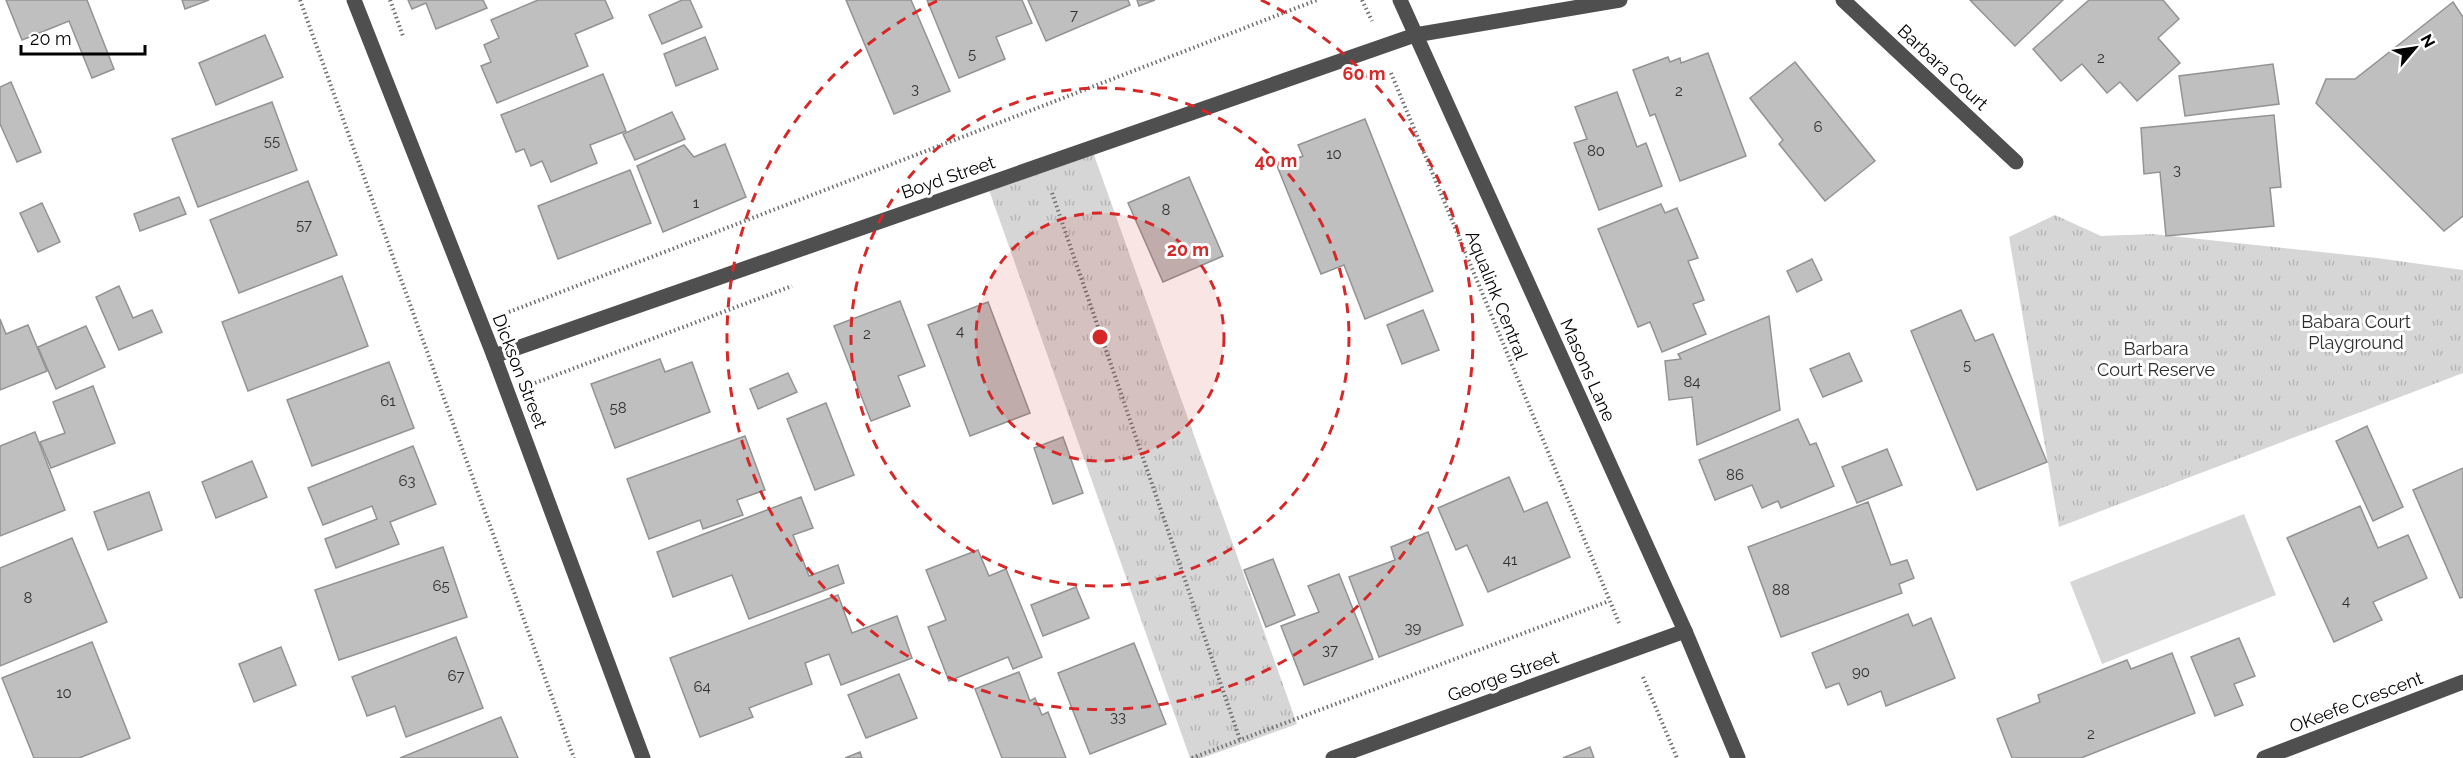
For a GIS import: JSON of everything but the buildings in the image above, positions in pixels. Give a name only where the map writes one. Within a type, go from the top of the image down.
[{"type":"street","name":"Dickson Street","points":[[354,0],[494,356],[643,758]]},
{"type":"street","name":"Masons Lane","points":[[1400,0],[1685,631],[1738,758]]},
{"type":"street","name":"Boyd Street","points":[[494,356],[1415,34],[1620,0]]},
{"type":"street","name":"Barbara Court","points":[[1844,0],[2016,162]]},
{"type":"street","name":"George Street","points":[[1334,758],[1685,631]]},
{"type":"street","name":"OKeefe Crescent","points":[[2264,758],[2463,682]]},
{"type":"path","points":[[300,0],[574,758]]},
{"type":"path","points":[[504,313],[1317,0]]},
{"type":"path","name":"Aqualink Central","points":[[1240,740],[1609,601],[1362,0]]},
{"type":"path","points":[[1051,189],[1240,740],[1192,758]]},
{"type":"path","points":[[1643,676],[1677,758]]},
{"type":"green space","points":[[1093,152],[1297,724],[1202,758],[1190,758],[989,190]]},
{"type":"green space","name":"Barbara Court Reserve","points":[[2055,215],[2101,236],[2153,234],[2377,258],[2463,270],[2463,373],[2059,527],[2009,237]]},
{"type":"green space","points":[[2244,514],[2276,595],[2102,664],[2070,582]]},
{"type":"park label","name":"Babara Court Playground","points":[[2356,331]]}]
